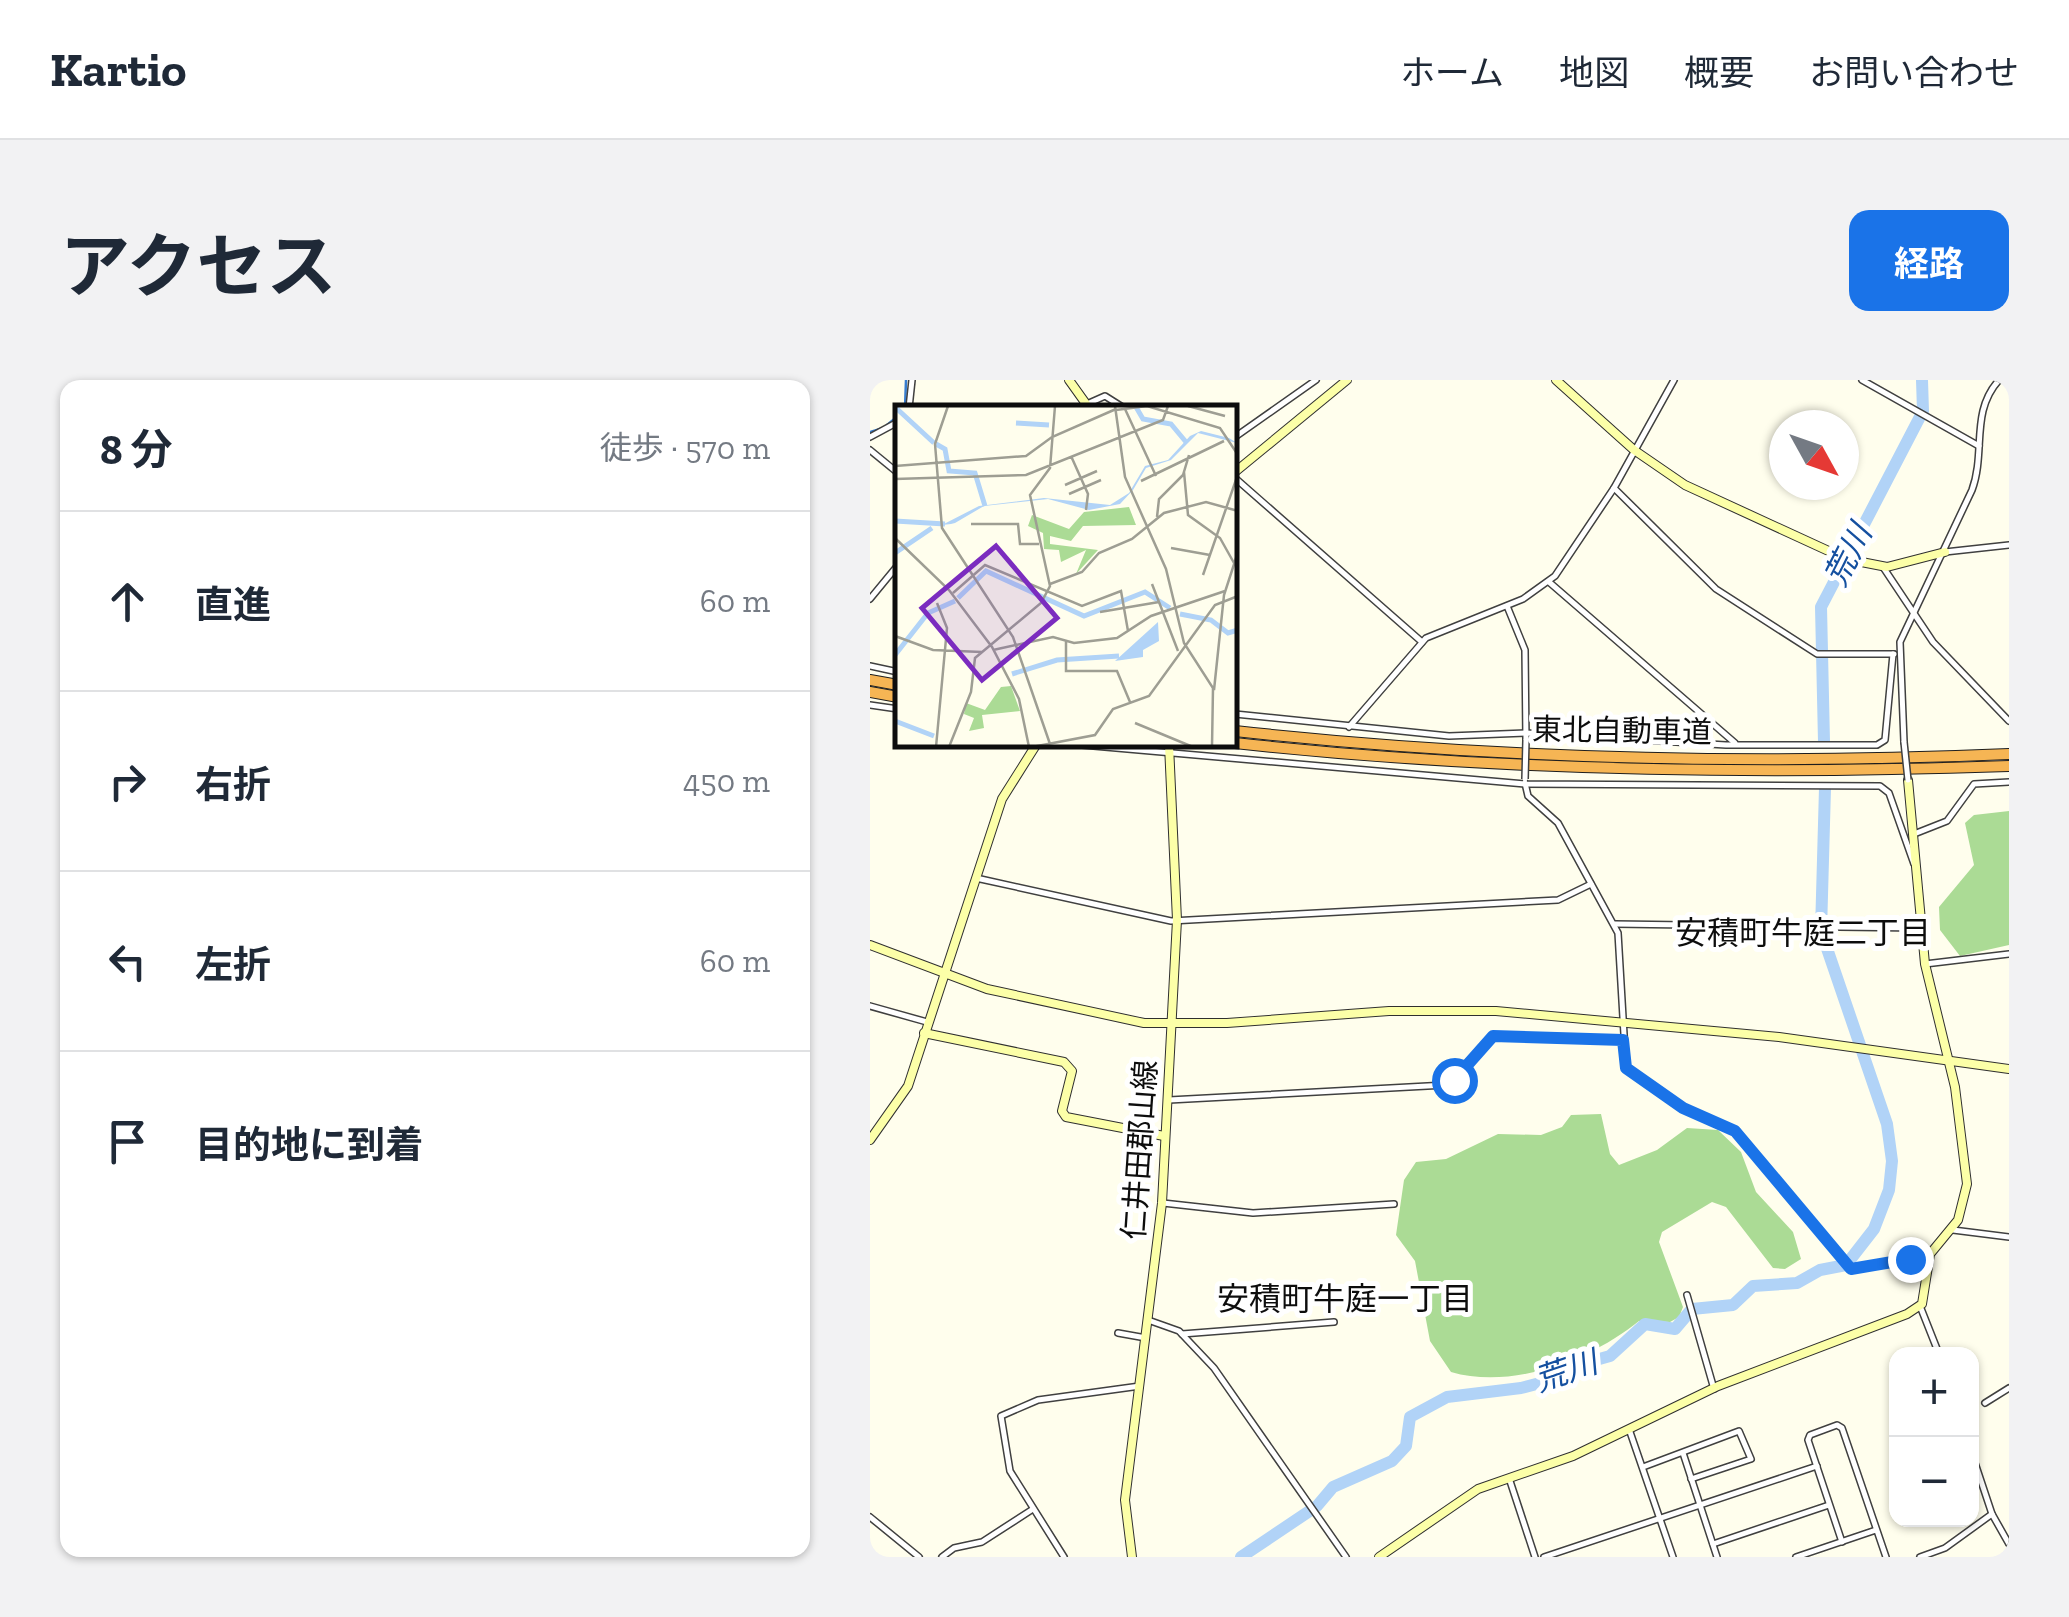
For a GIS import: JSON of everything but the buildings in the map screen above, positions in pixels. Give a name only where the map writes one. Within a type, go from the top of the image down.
[{"type":"highway","points":[[870,680],[895,684]]},
{"type":"highway","points":[[870,692],[895,696]]},
{"type":"highway","name":"東北自動車道","points":[[1238,731],[1583,756],[1803,759],[2009,754]]},
{"type":"highway","name":"東北自動車道","points":[[1238,743],[1584,768],[1804,771],[2009,766]]},
{"type":"street","points":[[909,405],[912,380]]},
{"type":"street","points":[[1069,380],[1087,405]]},
{"type":"street","points":[[1238,435],[1316,380]]},
{"type":"street","points":[[1238,472],[1347,380]]},
{"type":"street","points":[[1556,380],[1634,450],[1685,485],[1846,558],[1883,567],[1945,552],[2009,546]]},
{"type":"street","points":[[1349,728],[1422,642],[1507,606],[1549,582],[1614,488],[1674,380]]},
{"type":"street","points":[[1862,380],[1980,446]]},
{"type":"street","points":[[1238,714],[1449,736],[1883,744],[1896,654],[1975,482],[1982,401],[1998,380]]},
{"type":"street","points":[[1090,405],[1104,396],[1119,405]]},
{"type":"street","points":[[870,438],[895,424]]},
{"type":"street","points":[[870,450],[895,471]]},
{"type":"street","points":[[1238,478],[1422,642]]},
{"type":"street","points":[[1614,488],[1708,583],[1817,654],[1896,654]]},
{"type":"street","points":[[1883,567],[1933,642],[2009,720]]},
{"type":"street","points":[[870,599],[895,569]]},
{"type":"street","points":[[1549,582],[1735,744]]},
{"type":"street","points":[[1507,606],[1524,650],[1528,796],[1558,823],[1615,924],[1622,952],[1626,1068],[1683,1108],[1735,1131],[1851,1269],[1929,1258]]},
{"type":"street","points":[[1379,1557],[1454,1502],[1573,1456],[1714,1389],[1920,1306],[1926,1293],[1929,1258],[1952,1230],[1964,1205],[1966,1184],[1955,1087],[1920,928],[1896,654]]},
{"type":"street","points":[[870,666],[895,671]]},
{"type":"street","points":[[870,705],[895,709]]},
{"type":"street","points":[[870,1140],[902,1099],[1002,799],[1034,748]]},
{"type":"street","points":[[1135,748],[1525,782],[1880,786],[1888,791],[1914,864]]},
{"type":"street","name":"仁井田郡山線","points":[[1132,1557],[1126,1500],[1162,1203],[1177,920],[1170,750]]},
{"type":"street","points":[[1912,834],[1947,821],[1974,784],[2009,782]]},
{"type":"street","points":[[976,878],[1177,920],[1558,900],[1591,884]]},
{"type":"street","points":[[1615,924],[1920,928]]},
{"type":"street","points":[[870,946],[944,975],[1029,1000],[1144,1023],[1389,1011],[1496,1011],[1622,1020],[2009,1069]]},
{"type":"street","points":[[1925,964],[2009,954]]},
{"type":"street","points":[[870,1006],[928,1022]]},
{"type":"street","points":[[924,1033],[1064,1062],[1072,1072],[1062,1111],[1066,1117],[1164,1136]]},
{"type":"street","points":[[1166,1100],[1446,1085],[1493,1036],[1623,1040]]},
{"type":"street","points":[[1162,1203],[1246,1213],[1394,1204]]},
{"type":"street","points":[[1952,1230],[2009,1236]]},
{"type":"street","points":[[1688,1294],[1714,1389]]},
{"type":"street","points":[[1920,1306],[1936,1347]]},
{"type":"street","points":[[1148,1320],[1170,1325],[1182,1334],[1230,1389],[1346,1557]]},
{"type":"street","points":[[1182,1334],[1334,1322]]},
{"type":"street","points":[[1118,1333],[1146,1338]]},
{"type":"street","points":[[1064,1557],[1008,1468],[1001,1416],[1038,1400],[1140,1386]]},
{"type":"street","points":[[1985,1403],[2009,1388]]},
{"type":"street","points":[[1842,1542],[1810,1435],[1836,1426],[1842,1428],[1886,1557]]},
{"type":"street","points":[[1628,1430],[1673,1555],[1662,1557]]},
{"type":"street","points":[[1642,1467],[1736,1430],[1752,1456],[1692,1480]]},
{"type":"street","points":[[1683,1453],[1717,1557]]},
{"type":"street","points":[[1544,1557],[1817,1466]]},
{"type":"street","points":[[1979,1475],[1992,1514],[2009,1544]]},
{"type":"street","points":[[1509,1478],[1535,1557]]},
{"type":"street","points":[[1713,1544],[1830,1505]]},
{"type":"street","points":[[942,1557],[954,1548],[982,1542],[1033,1509]]},
{"type":"street","points":[[1920,1557],[1945,1548],[1992,1514]]},
{"type":"street","points":[[870,1517],[919,1557]]},
{"type":"street","points":[[1796,1557],[1876,1530]]},
{"type":"green space","points":[[2009,811],[2009,945],[1960,956],[1940,930],[1939,907],[1974,865],[1965,823],[1974,815]]},
{"type":"green space","points":[[1601,1114],[1610,1154],[1619,1165],[1657,1150],[1687,1128],[1718,1130],[1741,1152],[1756,1192],[1793,1232],[1801,1259],[1785,1269],[1773,1268],[1726,1207],[1712,1202],[1662,1232],[1659,1242],[1683,1307],[1679,1317],[1670,1322],[1639,1321],[1598,1348],[1550,1368],[1499,1377],[1451,1372],[1430,1341],[1415,1261],[1396,1235],[1404,1180],[1416,1162],[1446,1159],[1498,1134],[1541,1135],[1562,1127],[1571,1115]]},
{"type":"waterway","points":[[905,405],[906,380]]},
{"type":"waterway","name":"荒川","points":[[1824,742],[1821,607],[1923,411],[1922,380]]},
{"type":"waterway","points":[[887,425],[895,418]]},
{"type":"waterway","points":[[870,432],[880,429]]},
{"type":"waterway","name":"荒川","points":[[1241,1557],[1317,1506],[1333,1487],[1392,1461],[1406,1446],[1410,1417],[1447,1397],[1521,1388],[1563,1377],[1578,1365],[1610,1356],[1645,1324],[1675,1329],[1692,1309],[1733,1305],[1753,1286],[1797,1283],[1820,1270],[1846,1265],[1874,1229],[1889,1190],[1892,1161],[1887,1124],[1821,931],[1825,788]]},
{"type":"district","name":"安積町牛庭二丁目","points":[[1803,933]]},
{"type":"district","name":"安積町牛庭一丁目","points":[[1345,1299]]},
{"type":"route","points":[[1454,1080],[1493,1036],[1623,1040],[1626,1068],[1669,1100],[1735,1131],[1851,1269],[1910,1259]]}]
